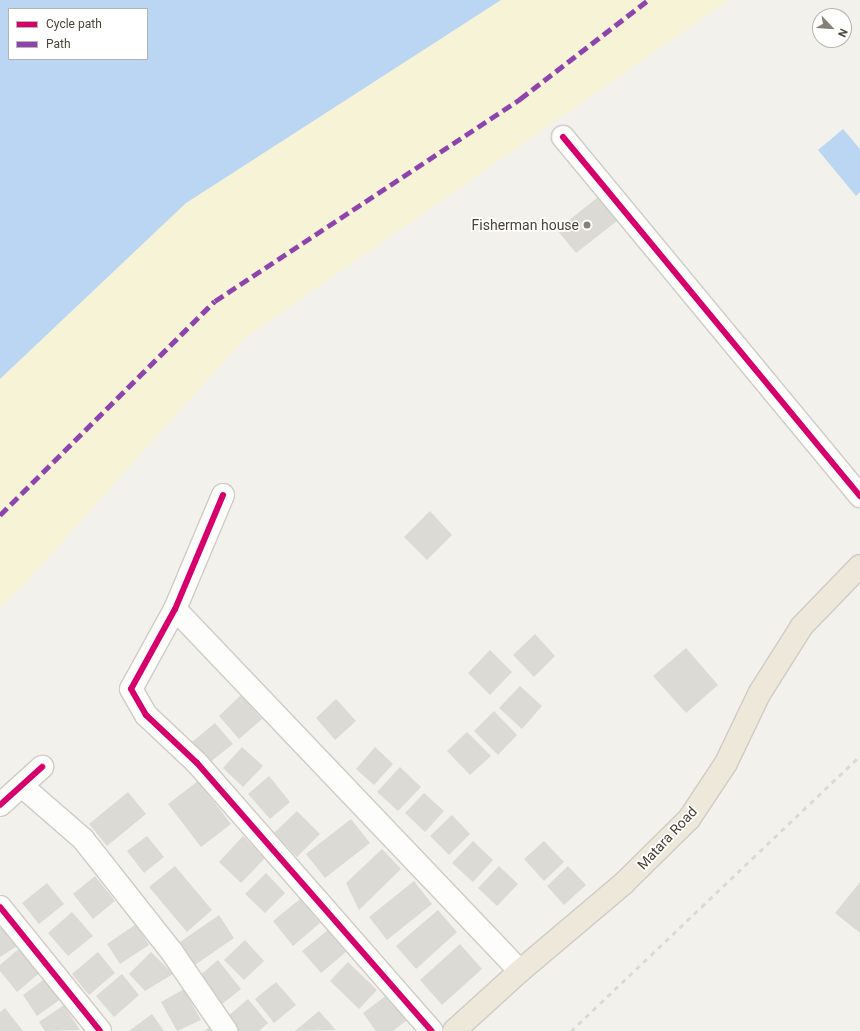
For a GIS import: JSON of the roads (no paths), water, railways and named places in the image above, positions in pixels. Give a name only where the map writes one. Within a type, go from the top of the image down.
[{"type":"highway","name":"Matara Road","points":[[454,1031],[520,971],[623,884],[688,819],[726,763],[759,694],[802,626],[860,566]]},
{"type":"street","points":[[563,137],[860,496]]},
{"type":"street","points":[[223,495],[175,609],[131,689],[146,715],[197,763],[432,1031]]},
{"type":"street","points":[[175,609],[520,971]]},
{"type":"street","points":[[0,805],[42,767]]},
{"type":"street","points":[[22,786],[83,840],[172,952],[226,1031]]},
{"type":"street","points":[[0,907],[100,1031]]},
{"type":"water","points":[[0,0],[501,0],[186,203],[0,379]]},
{"type":"water","points":[[843,129],[860,149],[860,192],[856,196],[818,150]]},
{"type":"railway","points":[[571,1031],[860,756]]},
{"type":"place","name":"Fisherman house","points":[[587,225]]}]
